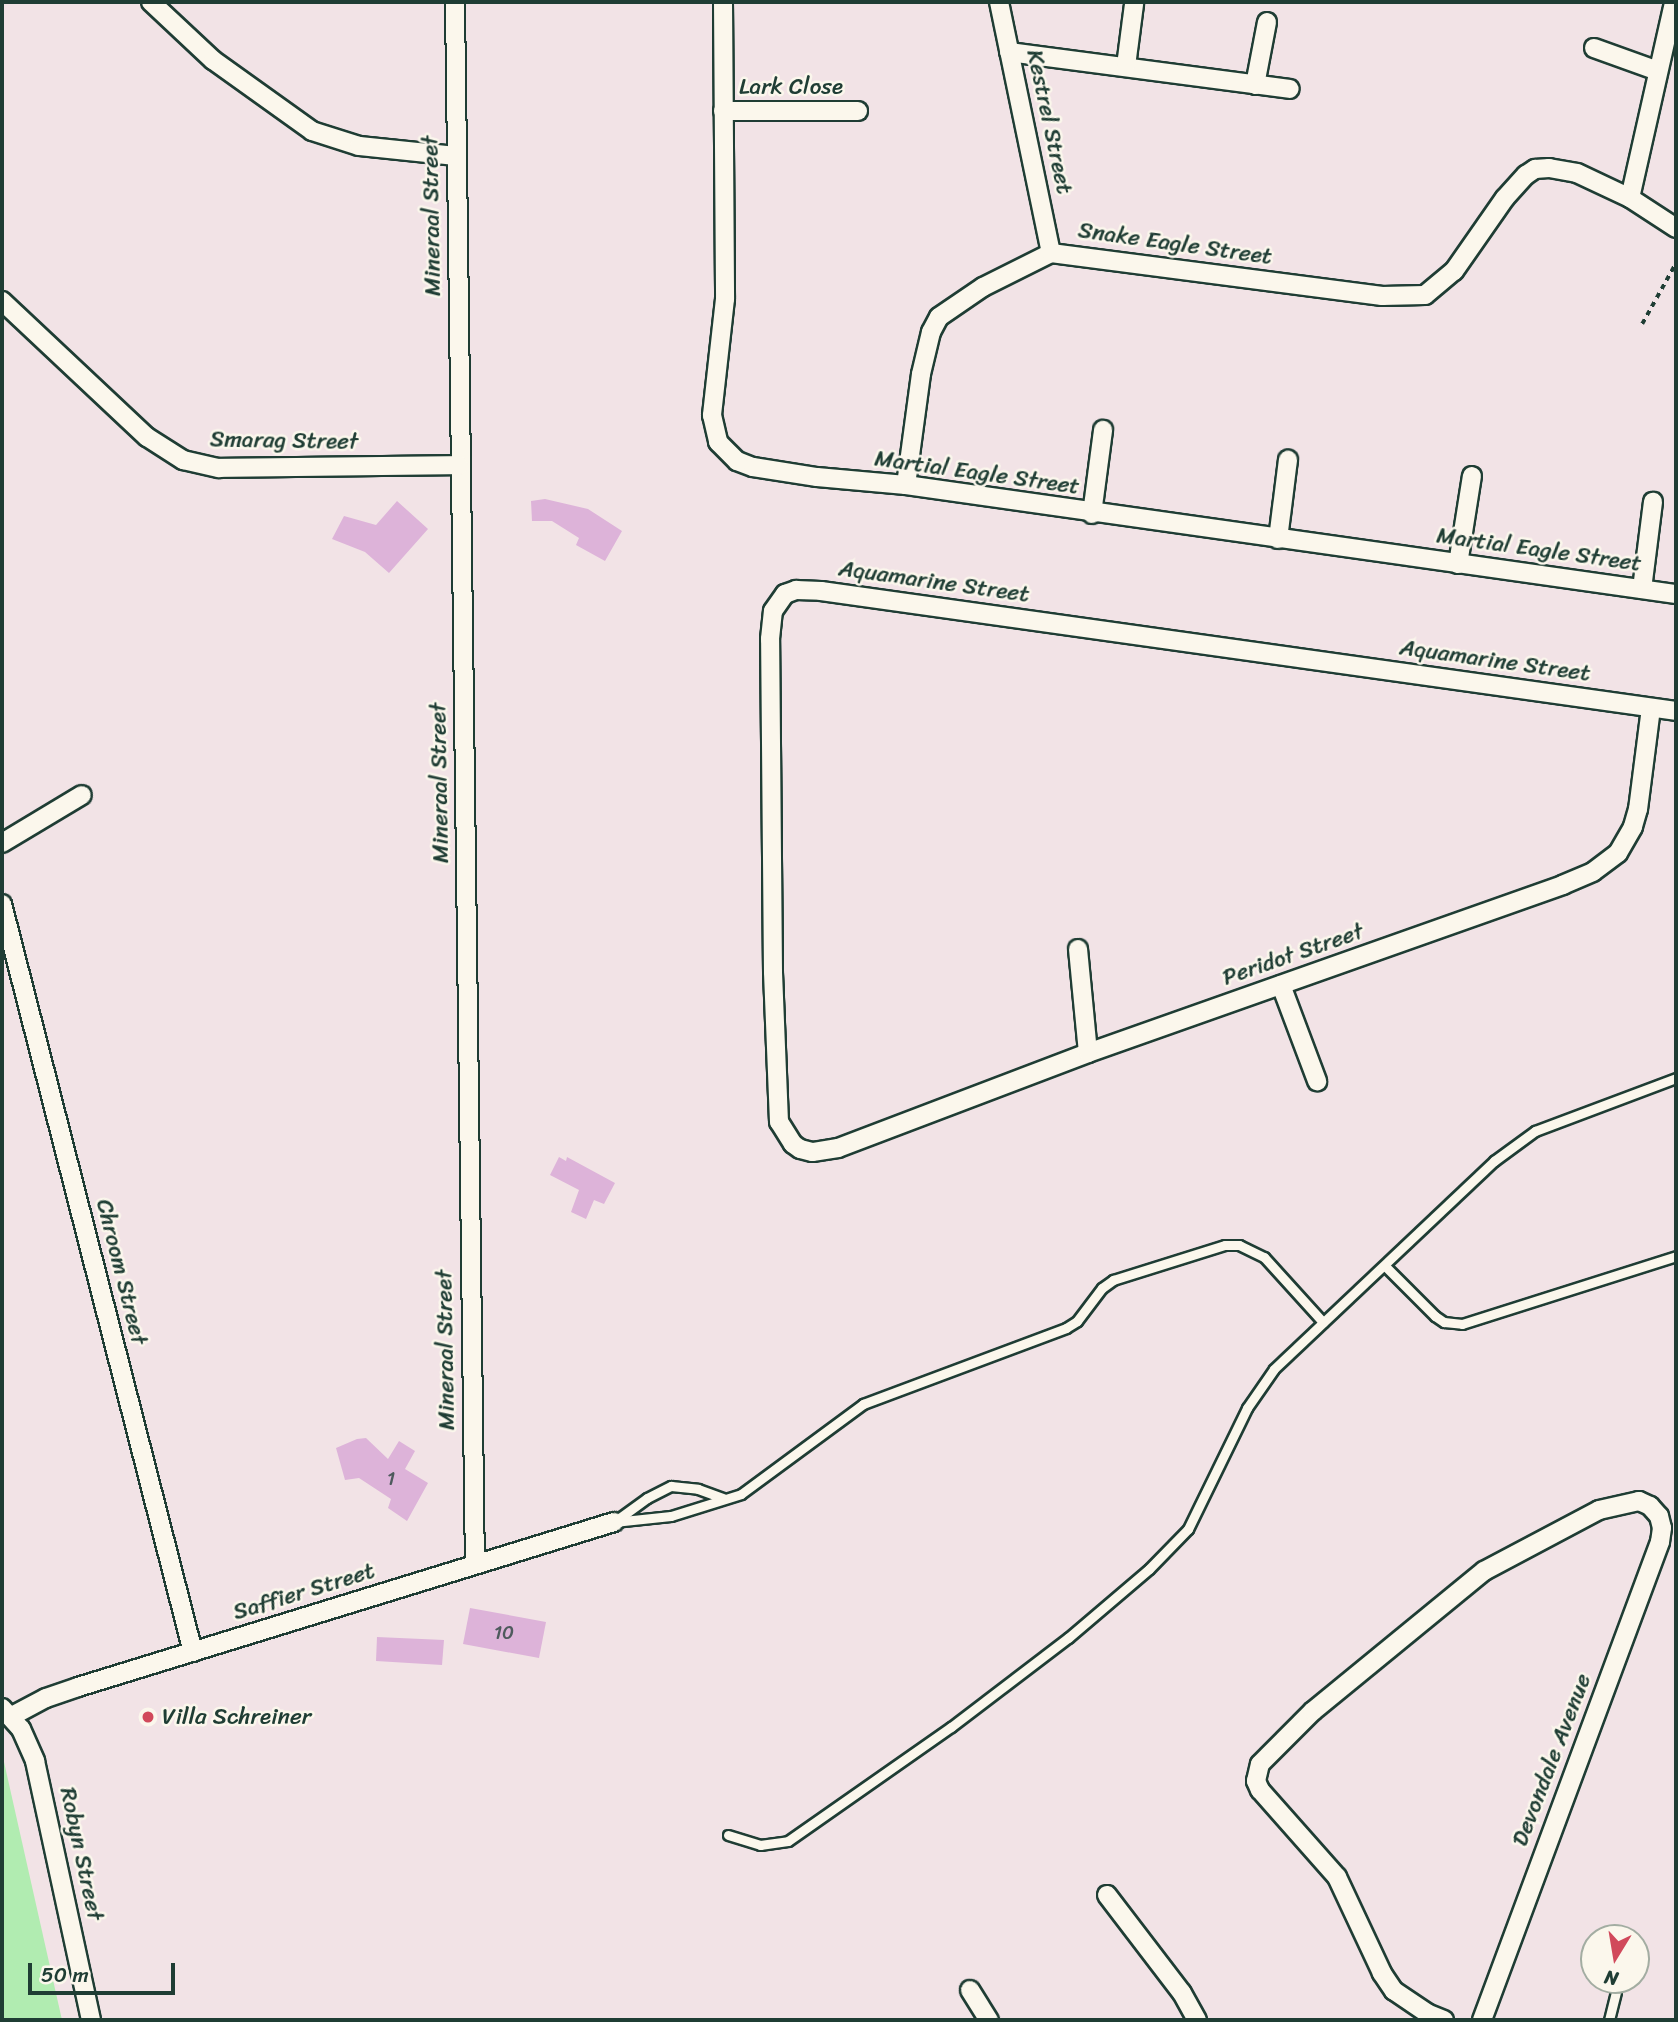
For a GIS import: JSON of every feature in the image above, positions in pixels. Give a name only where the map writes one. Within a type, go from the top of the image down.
[{"type":"street","points":[[151,2],[213,60],[312,131],[359,146],[456,156]]},
{"type":"street","name":"Mineraal Street","points":[[455,2],[475,1564]]},
{"type":"street","name":"Martial Eagle Street","points":[[723,2],[726,299],[712,415],[718,442],[737,461],[753,467],[906,485],[1092,514],[1676,594]]},
{"type":"street","name":"Kestrel Street","points":[[999,2],[1051,253]]},
{"type":"street","points":[[1674,2],[1630,198],[1676,228]]},
{"type":"street","points":[[1126,66],[1134,4]]},
{"type":"street","points":[[1255,85],[1266,22]]},
{"type":"street","points":[[1594,48],[1658,71]]},
{"type":"street","points":[[1009,52],[1290,89]]},
{"type":"street","name":"Lark Close","points":[[723,111],[858,111]]},
{"type":"street","name":"Snake Eagle Street","points":[[906,485],[921,374],[931,332],[939,317],[983,287],[1051,253],[1382,296],[1425,295],[1454,271],[1505,198],[1535,169],[1563,168],[1630,198]]},
{"type":"street","name":"Smarag Street","points":[[2,302],[147,438],[183,460],[219,468],[459,465]]},
{"type":"street","points":[[1092,514],[1103,430]]},
{"type":"street","points":[[1278,539],[1288,460]]},
{"type":"street","points":[[1458,564],[1472,476]]},
{"type":"street","points":[[1642,589],[1653,502]]},
{"type":"street","name":"Aquamarine Street","points":[[838,1149],[812,1152],[793,1144],[779,1122],[776,1103],[770,639],[773,611],[785,594],[796,590],[821,591],[1676,711]]},
{"type":"street","name":"Peridot Street","points":[[838,1149],[1088,1053],[1563,885],[1606,864],[1628,839],[1638,809],[1651,708]]},
{"type":"street","points":[[2,844],[82,795]]},
{"type":"street","name":"Chroom Street","points":[[2,904],[193,1652]]},
{"type":"street","points":[[1077,949],[1088,1053]]},
{"type":"street","points":[[1282,985],[1317,1081]]},
{"type":"street","name":"Devondale Avenue","points":[[1444,2020],[1427,2013],[1394,1991],[1382,1973],[1337,1877],[1260,1790],[1256,1782],[1259,1764],[1313,1711],[1484,1571],[1599,1510],[1622,1502],[1639,1501],[1650,1506],[1659,1516],[1662,1528],[1654,1562],[1482,2020]]},
{"type":"street","name":"Saffier Street","points":[[7,1712],[55,1694],[614,1522]]},
{"type":"street","name":"Robyn Street","points":[[7,1712],[27,1741],[45,1797],[91,2020]]},
{"type":"street","points":[[1107,1895],[1182,1993],[1197,2020]]},
{"type":"street","points":[[970,1990],[989,2020]]},
{"type":"lane","points":[[728,1836],[751,1844],[767,1845],[788,1841],[951,1727],[1068,1638],[1174,1546],[1195,1519],[1221,1458],[1259,1386],[1494,1161],[1525,1137],[1564,1118],[1676,1078]]},
{"type":"lane","points":[[614,1522],[671,1516],[747,1490],[863,1404],[1066,1328],[1077,1321],[1102,1288],[1112,1280],[1225,1245],[1239,1245],[1264,1257],[1323,1322]]},
{"type":"lane","points":[[1385,1266],[1435,1316],[1444,1322],[1462,1324],[1676,1256]]},
{"type":"lane","points":[[614,1522],[647,1498],[671,1486],[698,1489],[723,1498]]},
{"type":"lane","points":[[1609,2020],[1615,1994]]},
{"type":"path","points":[[1642,324],[1676,263]]},
{"type":"green space","points":[[2,1753],[62,2020],[2,2020]]},
{"type":"building","points":[[545,499],[588,509],[622,531],[605,561],[576,545],[579,538],[552,521],[532,521],[531,501]]},
{"type":"building","points":[[397,501],[428,529],[389,573],[365,552],[332,539],[344,516],[376,525]]},
{"type":"building","points":[[559,1157],[566,1161],[567,1157],[615,1183],[604,1204],[594,1200],[586,1219],[571,1212],[579,1190],[550,1175]]},
{"type":"building","points":[[366,1438],[388,1459],[399,1441],[415,1451],[405,1469],[428,1483],[407,1521],[388,1508],[391,1499],[359,1478],[345,1480],[336,1448]]},
{"type":"building","points":[[470,1608],[546,1622],[539,1658],[463,1644]]},
{"type":"building","points":[[377,1637],[444,1640],[442,1665],[376,1661]]},
{"type":"place","name":"Villa Schreiner","points":[[148,1717]]}]
